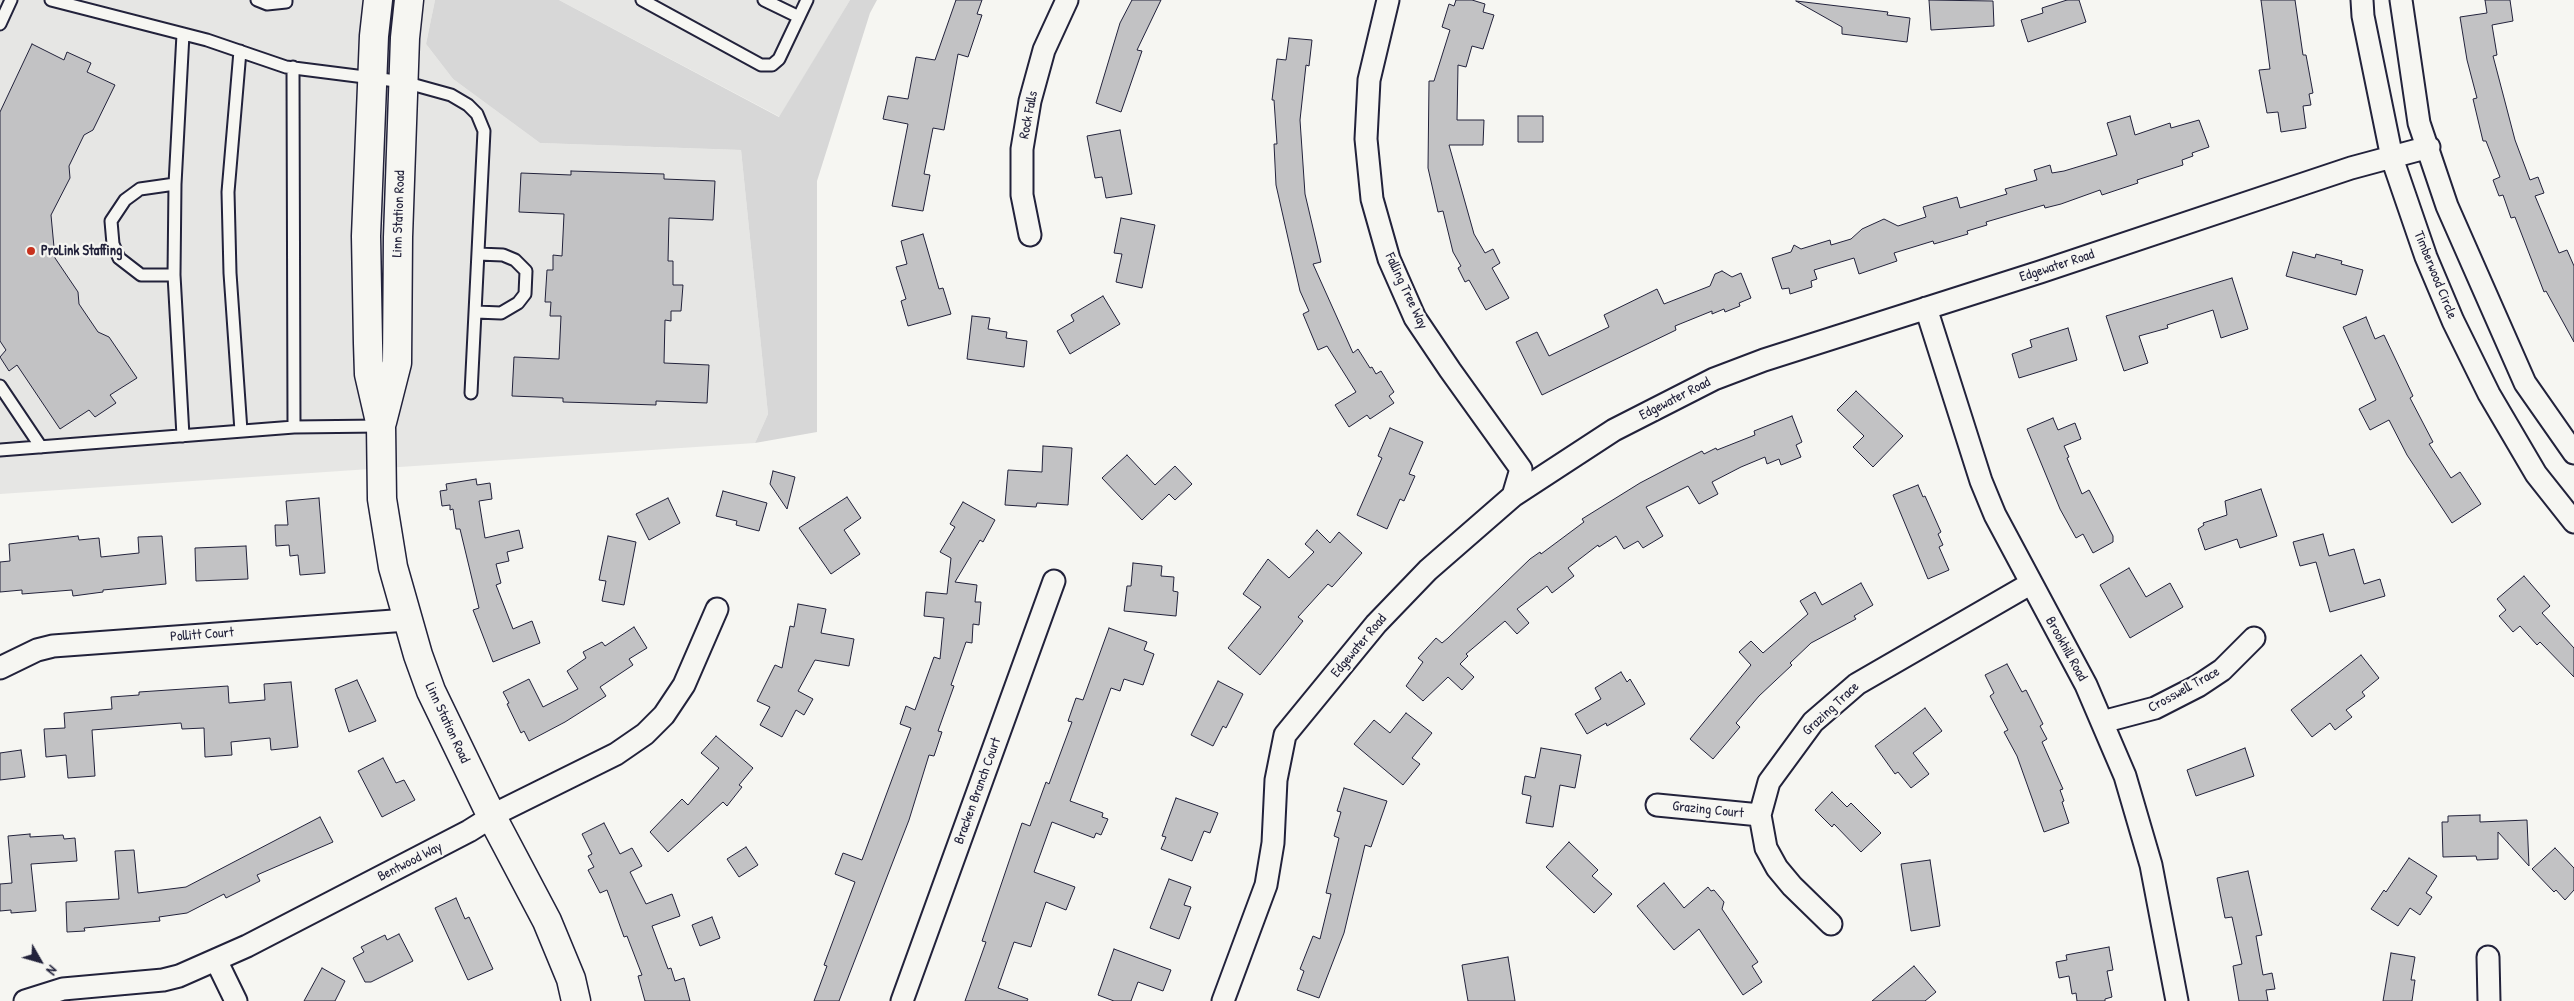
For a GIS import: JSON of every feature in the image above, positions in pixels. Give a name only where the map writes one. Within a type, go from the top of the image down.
[{"type":"street","name":"Linn Station Road","points":[[378,0],[372,78],[366,236],[368,343],[369,374],[381,426],[382,500],[393,566],[407,620],[431,691],[492,817],[547,921],[571,979],[576,1001]]},
{"type":"street","name":"Linn Station Road","points":[[381,426],[398,363],[398,237],[409,0]]},
{"type":"street","name":"Rock Falls","points":[[1030,235],[1022,195],[1022,149],[1030,101],[1044,50],[1067,0]]},
{"type":"street","name":"Falling Tree Way","points":[[1388,0],[1369,80],[1366,139],[1372,199],[1388,259],[1415,318],[1521,469],[1513,496]]},
{"type":"street","name":"Timberwood Circle","points":[[2362,0],[2363,16],[2392,158],[2426,257],[2453,321],[2489,394],[2536,474],[2574,522]]},
{"type":"street","points":[[2401,0],[2419,123],[2429,147],[2447,206],[2525,383],[2574,453]]},
{"type":"street","name":"Edgewater Road","points":[[1222,1001],[1266,885],[1273,843],[1276,780],[1285,735],[1376,624],[1428,570],[1513,496],[1614,430],[1714,380],[1835,335],[1926,308],[2351,168],[2429,147]]},
{"type":"street","name":"Brookhill Road","points":[[1926,308],[1981,481],[2030,584],[2086,685],[2125,776],[2151,865],[2177,1001]]},
{"type":"street","name":"Bracken Branch Court","points":[[902,1001],[1054,581]]},
{"type":"street","name":"Grazing Trace","points":[[1831,924],[1792,886],[1777,868],[1766,848],[1760,814],[1769,782],[1797,741],[1837,700],[1879,670],[2030,584]]},
{"type":"street","name":"Bentwood Way","points":[[25,1001],[62,989],[163,980],[179,976],[216,960],[616,754],[645,734],[664,715],[684,685],[717,609]]},
{"type":"street","name":"Pollitt Court","points":[[0,668],[37,650],[53,646],[407,620]]},
{"type":"street","name":"Crosswell Trace","points":[[2102,722],[2156,708],[2198,686],[2222,670],[2254,638]]},
{"type":"street","name":"Grazing Court","points":[[1657,804],[1760,814]]},
{"type":"street","points":[[2488,957],[2489,1001]]},
{"type":"street","points":[[216,960],[236,1001]]},
{"type":"lane","points":[[0,24],[11,0]]},
{"type":"lane","points":[[51,0],[183,34],[292,67],[404,82],[451,95],[468,105],[477,114],[484,131],[471,393]]},
{"type":"lane","points":[[257,0],[267,4],[286,2],[286,0]]},
{"type":"lane","points":[[642,0],[762,65],[772,65],[778,59],[807,0]]},
{"type":"lane","points":[[764,0],[799,17]]},
{"type":"lane","points":[[183,34],[175,184],[174,275],[183,436]]},
{"type":"lane","points":[[240,51],[228,192],[230,273],[241,431]]},
{"type":"lane","points":[[292,67],[294,427]]},
{"type":"lane","points":[[174,275],[140,274],[118,258],[113,244],[111,221],[125,200],[140,189],[175,184]]},
{"type":"lane","points":[[476,312],[501,313],[518,303],[525,294],[526,279],[526,272],[516,260],[502,255],[478,254]]},
{"type":"lane","points":[[1,389],[41,447]]},
{"type":"lane","points":[[0,450],[294,427],[381,426]]},
{"type":"shaded area","points":[[0,0],[435,0],[426,44],[453,79],[540,143],[741,150],[768,414],[755,443],[0,494]]},
{"type":"shaded area","points":[[435,0],[559,0],[779,117],[850,0],[877,0],[870,13],[817,181],[817,432],[755,443],[768,414],[741,150],[540,143],[453,79],[426,44]]},
{"type":"shaded area","points":[[559,0],[850,0],[780,117]]},
{"type":"building","points":[[956,0],[982,0],[977,14],[982,15],[968,57],[958,54],[944,130],[933,128],[924,174],[930,175],[923,211],[892,206],[908,124],[883,119],[888,96],[908,99],[916,57],[935,60]]},
{"type":"building","points":[[1132,0],[1161,0],[1137,50],[1142,51],[1121,112],[1096,103],[1120,23]]},
{"type":"building","points":[[1456,0],[1472,0],[1485,4],[1483,12],[1494,15],[1483,49],[1472,46],[1466,67],[1458,65],[1457,120],[1484,120],[1483,145],[1449,145],[1474,234],[1485,253],[1493,249],[1500,263],[1492,268],[1509,298],[1486,310],[1469,280],[1465,282],[1458,268],[1461,266],[1453,252],[1443,211],[1438,212],[1428,168],[1429,81],[1434,81],[1450,30],[1442,27],[1449,4],[1454,6]]},
{"type":"building","points":[[1929,0],[1993,1],[1994,26],[1931,30]]},
{"type":"building","points":[[2067,0],[2079,0],[2086,22],[2028,42],[2021,20],[2043,13],[2042,8]]},
{"type":"building","points":[[2261,0],[2295,0],[2303,55],[2306,55],[2313,93],[2309,94],[2311,105],[2303,106],[2306,128],[2281,132],[2278,112],[2267,113],[2259,70],[2270,69]]},
{"type":"building","points":[[2485,0],[2510,0],[2513,21],[2492,25],[2497,55],[2493,56],[2515,140],[2530,180],[2538,177],[2544,193],[2535,196],[2559,253],[2567,250],[2574,266],[2574,342],[2546,291],[2544,292],[2515,217],[2511,218],[2503,195],[2499,196],[2493,180],[2500,177],[2486,141],[2483,141],[2473,99],[2477,98],[2467,60],[2460,17],[2487,13]]},
{"type":"building","points":[[1796,1],[1888,12],[1887,15],[1910,18],[1907,42],[1842,34],[1842,27]]},
{"type":"building","points":[[1289,38],[1312,40],[1309,66],[1306,65],[1300,120],[1305,194],[1321,262],[1313,264],[1353,353],[1358,349],[1376,374],[1381,371],[1394,392],[1389,396],[1394,403],[1370,419],[1367,415],[1349,427],[1335,405],[1356,392],[1327,346],[1318,350],[1303,314],[1309,311],[1300,291],[1276,185],[1274,144],[1277,144],[1274,100],[1272,100],[1277,59],[1286,60]]},
{"type":"building","points":[[32,44],[64,60],[67,52],[91,63],[87,72],[115,85],[93,130],[84,135],[69,166],[70,178],[51,215],[55,258],[78,292],[79,304],[98,332],[109,337],[137,378],[110,395],[116,403],[95,417],[89,410],[60,429],[17,365],[9,371],[0,357],[6,350],[0,341],[0,112]]},
{"type":"building","points":[[1518,116],[1543,116],[1543,142],[1518,142]]},
{"type":"building","points":[[2130,116],[2135,135],[2170,123],[2171,128],[2199,120],[2209,147],[2192,153],[2193,156],[2182,160],[2183,165],[2137,180],[2138,183],[2102,195],[2100,190],[2061,204],[2045,208],[2044,205],[1986,222],[1987,225],[1967,231],[1968,234],[1934,244],[1933,241],[1894,253],[1897,261],[1859,274],[1854,258],[1814,270],[1817,279],[1811,281],[1812,287],[1790,294],[1789,288],[1782,289],[1772,258],[1791,252],[1794,245],[1801,249],[1830,240],[1831,245],[1851,239],[1862,229],[1884,219],[1898,226],[1926,217],[1923,207],[1957,197],[1960,208],[2007,194],[2005,189],[2037,180],[2034,170],[2050,165],[2052,173],[2064,171],[2117,155],[2107,123]]},
{"type":"building","points":[[1120,130],[1132,194],[1106,198],[1102,177],[1095,178],[1087,136]]},
{"type":"building","points":[[571,171],[664,174],[664,179],[715,181],[713,220],[669,218],[668,261],[673,261],[673,285],[683,285],[681,311],[671,311],[671,321],[665,320],[664,363],[709,365],[707,403],[656,401],[656,405],[563,402],[563,398],[512,396],[514,357],[559,359],[561,316],[550,316],[551,302],[545,302],[547,270],[553,270],[553,255],[562,256],[564,214],[519,212],[521,173],[571,175]]},
{"type":"building","points":[[1121,218],[1155,225],[1142,288],[1116,282],[1122,254],[1114,253]]},
{"type":"building","points":[[923,234],[939,289],[943,288],[951,314],[908,326],[901,301],[906,299],[896,267],[907,264],[901,241]]},
{"type":"building","points":[[2293,252],[2315,258],[2316,254],[2342,261],[2341,264],[2363,270],[2356,295],[2286,276]]},
{"type":"building","points":[[1722,271],[1732,277],[1741,273],[1751,298],[1739,303],[1740,306],[1725,312],[1724,309],[1712,314],[1712,311],[1675,326],[1676,330],[1542,395],[1516,342],[1537,332],[1549,356],[1609,327],[1604,315],[1657,289],[1664,304],[1710,286],[1715,274]]},
{"type":"building","points":[[2232,278],[2248,329],[2221,338],[2213,310],[2167,325],[2168,328],[2139,336],[2148,363],[2124,371],[2106,316]]},
{"type":"building","points":[[1103,296],[1120,324],[1070,354],[1057,331],[1074,321],[1071,315]]},
{"type":"building","points":[[972,316],[990,318],[988,329],[1007,332],[1006,338],[1027,341],[1024,367],[967,359]]},
{"type":"building","points":[[2366,317],[2375,339],[2384,335],[2413,396],[2410,398],[2433,442],[2429,444],[2451,478],[2460,472],[2481,504],[2452,523],[2407,455],[2389,420],[2370,430],[2359,409],[2376,400],[2343,327]]},
{"type":"building","points":[[2068,328],[2077,360],[2019,378],[2012,354],[2032,347],[2030,340]]},
{"type":"building","points":[[1856,391],[1903,436],[1873,467],[1853,447],[1864,436],[1837,410]]},
{"type":"building","points":[[1792,416],[1802,442],[1796,445],[1801,457],[1781,465],[1779,459],[1767,464],[1765,457],[1741,467],[1712,482],[1718,494],[1699,504],[1688,486],[1646,507],[1663,536],[1643,548],[1638,541],[1624,549],[1616,536],[1599,547],[1598,545],[1568,568],[1574,576],[1552,593],[1547,586],[1517,609],[1529,623],[1517,634],[1505,621],[1466,654],[1468,656],[1460,664],[1474,677],[1462,690],[1448,677],[1423,701],[1406,686],[1423,662],[1418,658],[1436,638],[1442,643],[1530,559],[1540,552],[1541,554],[1584,522],[1582,519],[1640,483],[1702,451],[1704,454],[1716,448],[1717,450],[1755,435],[1754,431]]},
{"type":"building","points":[[2053,418],[2058,430],[2075,423],[2081,439],[2064,446],[2069,457],[2067,458],[2082,494],[2089,490],[2113,536],[2113,542],[2093,553],[2083,534],[2076,538],[2060,509],[2027,429]]},
{"type":"building","points":[[1390,428],[1423,442],[1409,474],[1415,476],[1404,501],[1400,499],[1387,529],[1357,515],[1382,458],[1378,456]]},
{"type":"building","points":[[1043,446],[1072,448],[1068,505],[1037,503],[1036,507],[1005,505],[1008,470],[1042,472]]},
{"type":"building","points":[[1127,455],[1155,485],[1175,466],[1192,484],[1175,500],[1169,494],[1142,520],[1102,478]]},
{"type":"building","points":[[773,471],[795,477],[787,509],[770,484]]},
{"type":"building","points":[[476,479],[477,485],[490,483],[492,499],[479,501],[485,538],[519,530],[523,548],[507,552],[509,561],[496,564],[501,583],[496,585],[513,629],[532,621],[540,643],[493,662],[473,610],[479,608],[460,529],[456,529],[453,509],[450,510],[450,505],[442,506],[440,491],[447,490],[446,484]]},
{"type":"building","points":[[1918,485],[1941,532],[1938,534],[1943,545],[1939,547],[1949,570],[1928,579],[1893,495]]},
{"type":"building","points":[[2261,489],[2277,536],[2240,548],[2237,539],[2205,550],[2198,529],[2204,525],[2203,523],[2227,515],[2225,501]]},
{"type":"building","points":[[723,491],[767,503],[759,531],[736,525],[737,521],[716,516]]},
{"type":"building","points":[[847,497],[861,518],[844,530],[860,554],[831,574],[799,528]]},
{"type":"building","points":[[319,498],[325,573],[300,575],[298,555],[290,556],[289,545],[276,546],[275,525],[288,525],[286,501]]},
{"type":"building","points":[[668,498],[680,523],[649,540],[636,514]]},
{"type":"building","points":[[963,502],[995,520],[983,542],[980,540],[955,582],[977,585],[975,602],[981,602],[979,625],[973,624],[972,643],[966,642],[951,685],[954,686],[938,731],[942,732],[934,756],[929,755],[909,820],[839,1001],[814,1001],[827,966],[824,965],[855,882],[835,874],[843,853],[862,860],[911,728],[900,724],[906,706],[915,710],[934,657],[940,659],[944,618],[924,616],[926,592],[947,594],[951,558],[940,552],[955,527],[950,524]]},
{"type":"building","points":[[1317,530],[1330,543],[1339,532],[1362,553],[1332,587],[1328,584],[1298,617],[1303,621],[1260,675],[1228,648],[1261,607],[1243,594],[1268,559],[1289,578],[1314,552],[1305,544]]},
{"type":"building","points":[[2323,534],[2329,556],[2354,549],[2364,584],[2380,579],[2385,596],[2330,612],[2316,562],[2300,566],[2293,542]]},
{"type":"building","points":[[78,536],[79,540],[99,538],[101,557],[139,553],[138,537],[162,536],[166,584],[103,590],[103,592],[73,596],[72,590],[22,594],[22,590],[0,592],[0,562],[10,561],[9,544]]},
{"type":"building","points":[[608,536],[636,542],[624,605],[602,601],[606,581],[599,580]]},
{"type":"building","points":[[246,546],[248,579],[196,581],[195,548]]},
{"type":"building","points":[[1133,563],[1162,566],[1161,576],[1174,577],[1173,591],[1178,592],[1176,616],[1124,611],[1127,586],[1131,586]]},
{"type":"building","points":[[2129,568],[2146,597],[2170,583],[2183,607],[2130,638],[2100,585]]},
{"type":"building","points":[[2524,576],[2550,606],[2542,613],[2574,648],[2574,677],[2540,642],[2537,645],[2520,626],[2513,632],[2499,616],[2506,610],[2497,599]]},
{"type":"building","points":[[1861,583],[1873,605],[1854,616],[1856,619],[1811,643],[1790,663],[1792,665],[1759,696],[1736,723],[1740,727],[1713,759],[1690,739],[1751,665],[1739,652],[1751,641],[1763,653],[1808,614],[1800,601],[1815,592],[1822,605]]},
{"type":"building","points":[[798,604],[826,609],[821,633],[854,639],[849,666],[815,660],[798,691],[813,699],[804,715],[796,710],[782,737],[760,725],[770,707],[757,701],[775,665],[782,668],[790,626],[794,627]]},
{"type":"building","points":[[634,627],[647,648],[629,659],[633,665],[600,687],[606,696],[565,722],[529,741],[524,731],[521,733],[503,692],[529,679],[543,707],[578,689],[567,671],[586,658],[583,652],[602,642],[605,646]]},
{"type":"building","points":[[1109,628],[1147,642],[1144,650],[1154,654],[1143,685],[1124,679],[1120,691],[1111,688],[1070,801],[1103,813],[1102,817],[1108,819],[1101,835],[1096,833],[1094,838],[1052,822],[1034,872],[1075,887],[1066,910],[1046,902],[1031,947],[1014,942],[998,988],[1028,999],[1027,1001],[965,1001],[986,942],[982,941],[1022,823],[1030,826],[1046,782],[1049,784],[1072,722],[1068,721],[1076,698],[1083,700]]},
{"type":"building","points":[[2361,655],[2379,678],[2362,692],[2365,696],[2346,710],[2352,717],[2335,730],[2330,723],[2312,737],[2291,710]]},
{"type":"building","points":[[2007,664],[2022,692],[2026,690],[2043,724],[2040,726],[2047,739],[2042,742],[2063,789],[2060,790],[2064,801],[2062,802],[2069,823],[2044,832],[2017,756],[2004,732],[2008,730],[1990,696],[1994,693],[1985,675]]},
{"type":"building","points":[[1621,672],[1627,682],[1630,679],[1645,704],[1607,726],[1606,723],[1587,734],[1575,714],[1601,699],[1595,688]]},
{"type":"building","points":[[357,680],[376,721],[349,732],[335,689]]},
{"type":"building","points":[[1218,681],[1243,694],[1226,728],[1223,726],[1213,746],[1191,735]]},
{"type":"building","points":[[291,682],[298,747],[271,750],[270,738],[231,742],[232,755],[205,757],[204,728],[182,729],[181,723],[92,730],[95,776],[68,778],[66,755],[46,757],[44,729],[65,728],[64,713],[112,709],[111,697],[139,695],[139,692],[228,686],[229,703],[265,700],[264,684]]},
{"type":"building","points":[[1925,708],[1942,731],[1913,753],[1929,774],[1911,788],[1898,772],[1895,774],[1875,746]]},
{"type":"building","points":[[1406,713],[1432,733],[1412,758],[1420,764],[1403,785],[1354,744],[1374,720],[1390,733]]},
{"type":"building","points":[[716,736],[753,768],[739,785],[742,787],[727,806],[723,802],[668,852],[650,832],[682,799],[688,805],[719,768],[701,753]]},
{"type":"building","points":[[1541,748],[1581,755],[1575,788],[1560,785],[1553,827],[1526,823],[1531,796],[1522,794],[1525,776],[1535,778]]},
{"type":"building","points":[[2245,748],[2254,776],[2196,796],[2187,770]]},
{"type":"building","points":[[21,750],[25,777],[0,780],[0,753]]},
{"type":"building","points":[[383,758],[396,783],[404,780],[415,800],[382,817],[358,771]]},
{"type":"building","points":[[1344,788],[1387,801],[1371,847],[1365,845],[1344,933],[1319,998],[1297,990],[1304,971],[1300,969],[1313,936],[1320,939],[1331,894],[1326,893],[1339,838],[1334,836],[1341,812],[1337,811]]},
{"type":"building","points":[[1832,792],[1847,807],[1851,803],[1881,833],[1861,852],[1834,824],[1832,827],[1815,810]]},
{"type":"building","points":[[1176,798],[1218,813],[1210,833],[1204,831],[1192,861],[1161,849],[1166,837],[1162,836]]},
{"type":"building","points":[[2480,815],[2480,822],[2527,820],[2529,866],[2498,832],[2498,859],[2477,860],[2476,856],[2443,857],[2442,822],[2448,822],[2448,816]]},
{"type":"building","points":[[320,817],[333,842],[257,875],[260,881],[226,898],[224,894],[187,913],[159,917],[160,921],[84,928],[85,931],[67,932],[66,902],[119,899],[115,851],[134,850],[138,893],[186,887]]},
{"type":"building","points":[[604,823],[620,854],[632,848],[642,866],[630,872],[646,904],[672,894],[680,916],[652,926],[668,969],[671,968],[675,981],[684,978],[690,1001],[645,1001],[638,976],[642,975],[627,936],[624,937],[607,890],[600,893],[588,870],[594,867],[588,856],[592,854],[582,834]]},
{"type":"building","points":[[30,834],[30,837],[63,835],[64,839],[75,838],[77,861],[31,864],[36,911],[11,913],[11,910],[0,911],[0,884],[12,883],[8,836]]},
{"type":"building","points":[[1569,842],[1598,870],[1592,876],[1612,894],[1594,913],[1546,867]]},
{"type":"building","points":[[746,847],[758,865],[739,877],[727,859]]},
{"type":"building","points":[[2555,848],[2574,868],[2574,890],[2565,900],[2556,890],[2554,892],[2532,869]]},
{"type":"building","points":[[2409,858],[2437,876],[2426,893],[2432,897],[2420,915],[2410,908],[2398,926],[2371,909],[2384,890],[2386,892]]},
{"type":"building","points":[[1930,860],[1940,926],[1911,931],[1901,864]]},
{"type":"building","points":[[2248,871],[2262,935],[2256,936],[2263,975],[2272,973],[2275,989],[2266,990],[2268,1001],[2239,1001],[2233,966],[2242,964],[2232,917],[2225,918],[2217,878]]},
{"type":"building","points":[[1169,879],[1191,887],[1184,905],[1191,907],[1179,939],[1150,928]]},
{"type":"building","points":[[1664,883],[1684,908],[1708,887],[1711,891],[1714,890],[1724,902],[1722,909],[1758,962],[1752,966],[1762,982],[1743,995],[1699,929],[1674,950],[1637,906]]},
{"type":"building","points":[[456,898],[465,919],[469,917],[493,969],[468,980],[435,908]]},
{"type":"building","points":[[712,917],[720,938],[700,946],[692,925]]},
{"type":"building","points":[[399,934],[413,961],[371,982],[365,982],[353,958],[364,952],[361,947],[385,935],[387,940]]},
{"type":"building","points":[[2109,947],[2113,970],[2107,971],[2112,997],[2105,999],[2105,1001],[2077,1001],[2076,993],[2072,994],[2069,976],[2059,978],[2056,962],[2067,960],[2066,955]]},
{"type":"building","points":[[1114,949],[1171,970],[1163,991],[1138,982],[1131,1001],[1114,1001],[1098,995]]},
{"type":"building","points":[[2391,953],[2415,957],[2411,980],[2415,980],[2412,1001],[2383,1001]]},
{"type":"building","points":[[1508,957],[1515,1001],[1468,1001],[1462,965]]},
{"type":"building","points":[[1914,966],[1936,992],[1925,1001],[1872,1001]]},
{"type":"building","points":[[322,968],[345,981],[335,1001],[304,1001]]},
{"type":"place","name":"ProLink Staffing","points":[[31,251]]}]
